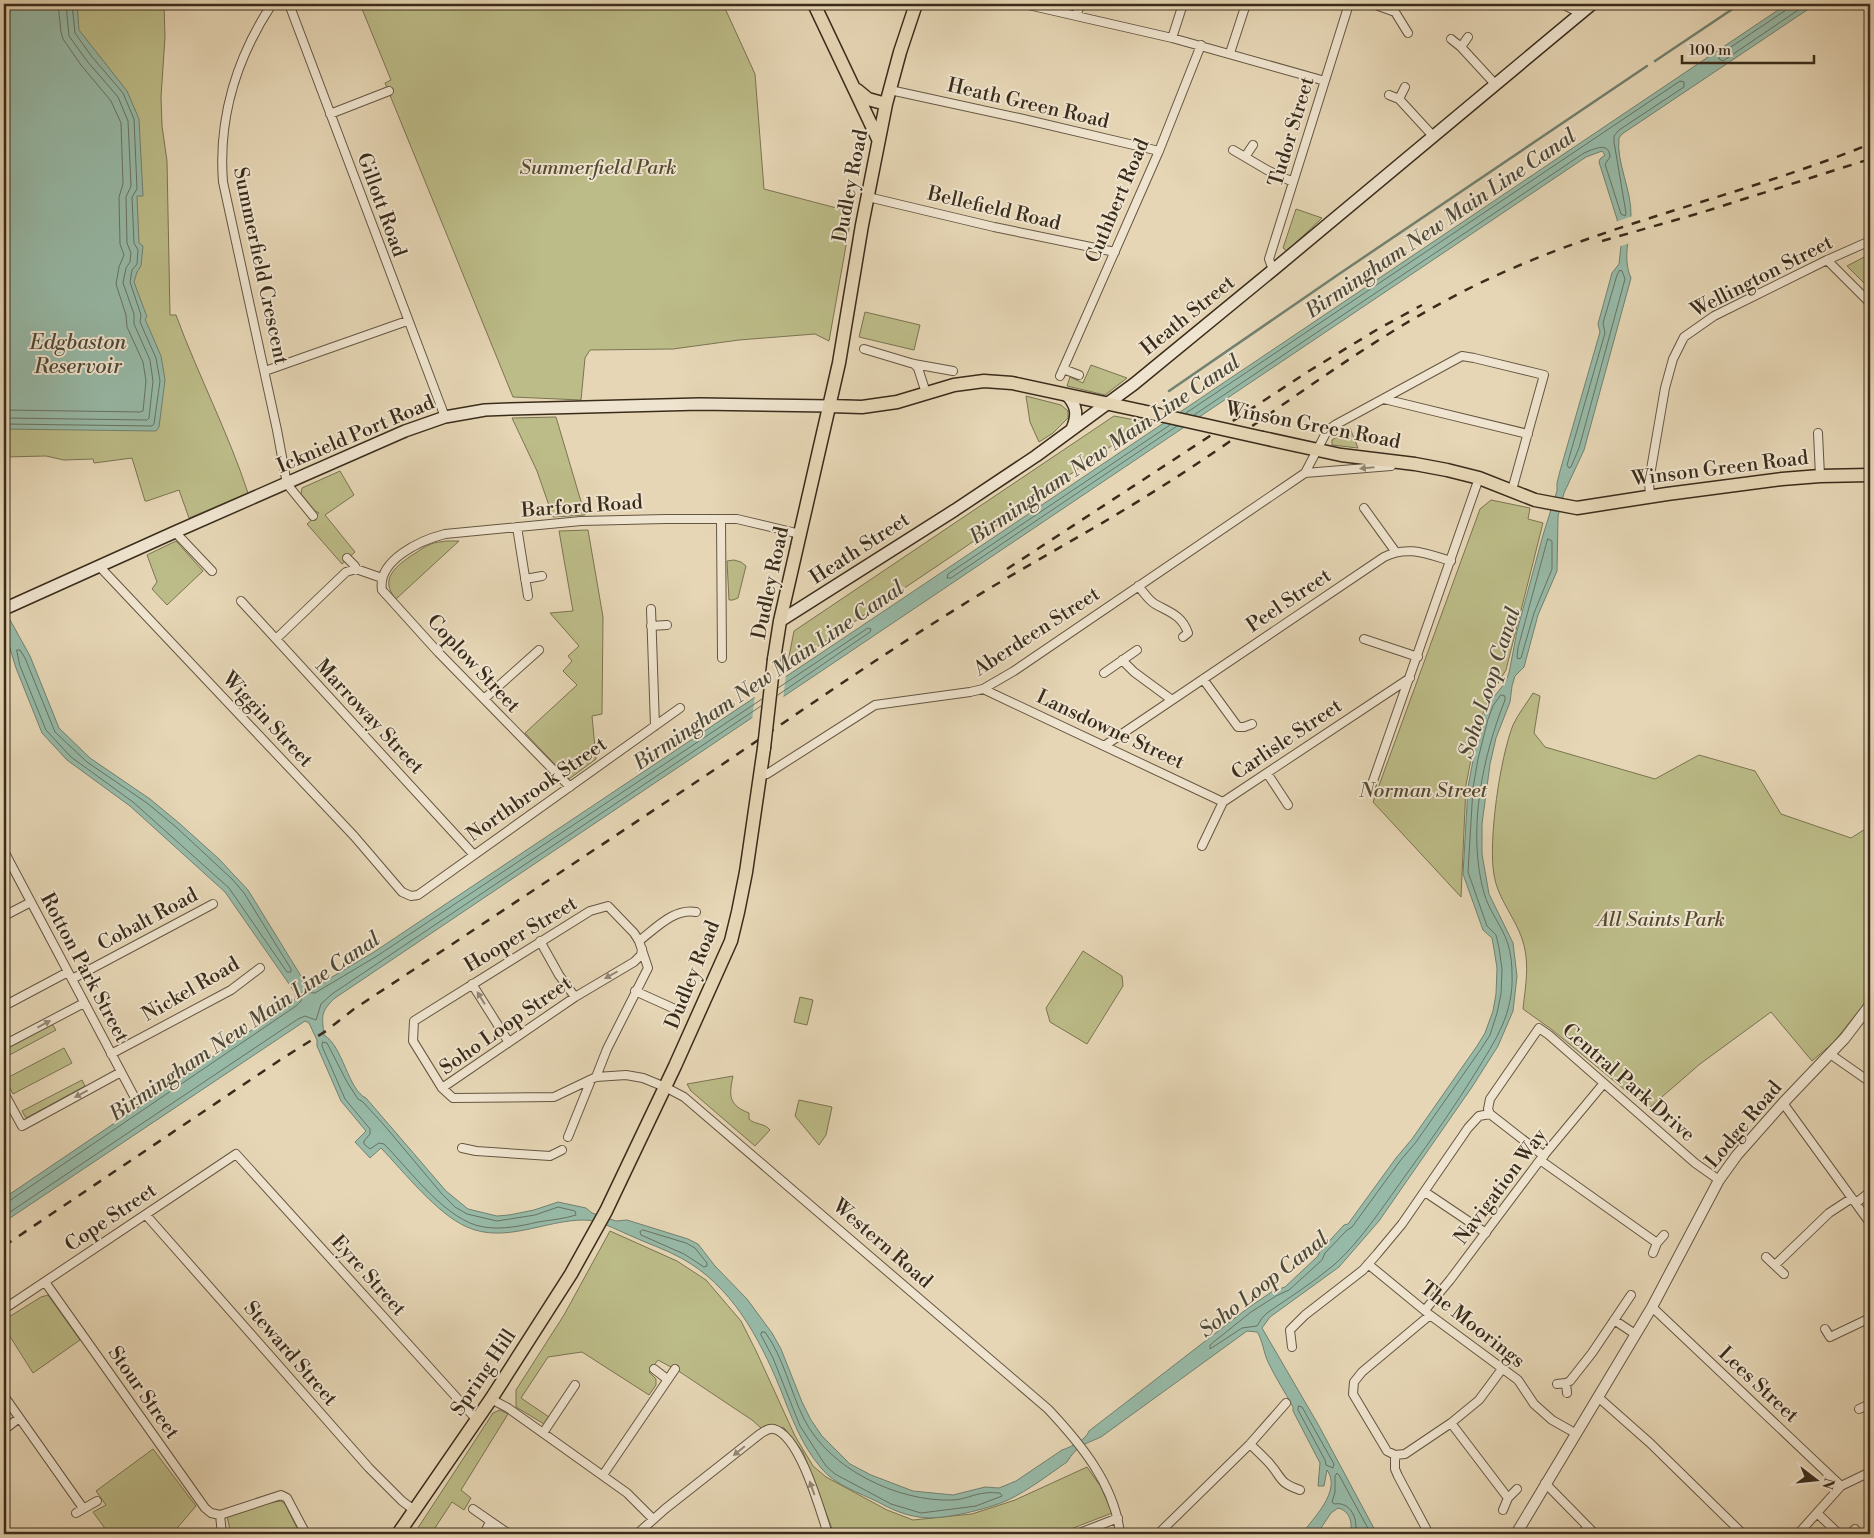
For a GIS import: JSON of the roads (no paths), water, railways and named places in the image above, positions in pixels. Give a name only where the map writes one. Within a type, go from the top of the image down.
[{"type":"main road","points":[[814,4],[878,139]]},
{"type":"main road","name":"Dudley Road","points":[[606,1211],[652,1112],[666,1087],[731,941],[746,872],[780,621],[830,406],[878,139],[900,52],[916,4]]},
{"type":"main road","name":"Heath Street","points":[[780,621],[955,510],[1036,456],[1156,366],[1592,4]]},
{"type":"main road","points":[[855,88],[868,99],[886,104]]},
{"type":"main road","name":"Winson Green Road","points":[[830,406],[862,407],[897,402],[954,385],[984,381],[1012,382],[1341,455],[1415,464],[1479,478],[1535,500],[1575,508],[1782,479],[1870,475]]},
{"type":"main road","points":[[1067,394],[1076,410],[1076,419],[1072,429]]},
{"type":"main road","name":"Icknield Port Road","points":[[7,608],[397,435],[445,417],[485,410],[510,409],[700,404],[830,406]]},
{"type":"main road","name":"Spring Hill","points":[[398,1534],[491,1399],[566,1282],[606,1211]]},
{"type":"street","name":"Summerfield Crescent","points":[[272,4],[261,20],[233,85],[226,114],[222,162],[223,182],[265,371],[287,484]]},
{"type":"street","name":"Gillott Road","points":[[289,4],[407,321],[445,417]]},
{"type":"street","points":[[1024,4],[1201,45],[1325,81]]},
{"type":"street","points":[[1076,15],[1081,4]]},
{"type":"street","points":[[1172,38],[1183,4]]},
{"type":"street","points":[[1230,53],[1246,4]]},
{"type":"street","name":"Tudor Street","points":[[1273,270],[1269,259],[1349,4]]},
{"type":"street","points":[[1373,4],[1395,12],[1408,34]]},
{"type":"street","points":[[1562,4],[1580,13]]},
{"type":"street","points":[[1461,47],[1468,37]]},
{"type":"street","points":[[1450,39],[1461,47],[1496,85]]},
{"type":"street","name":"Cuthbert Road","points":[[1079,375],[1061,373],[1115,252],[1201,45]]},
{"type":"street","points":[[1399,99],[1405,87]]},
{"type":"street","name":"Heath Green Road","points":[[890,90],[1020,118],[1158,151]]},
{"type":"street","points":[[330,114],[389,91]]},
{"type":"street","points":[[1388,95],[1399,99],[1433,136]]},
{"type":"street","points":[[1245,157],[1253,145]]},
{"type":"street","points":[[1233,150],[1266,170],[1293,182]]},
{"type":"street","name":"Bellefield Road","points":[[868,197],[994,227],[1115,252]]},
{"type":"street","name":"Wellington Street","points":[[1650,497],[1649,482],[1665,388],[1673,359],[1684,337],[1714,316],[1827,260],[1870,241]]},
{"type":"street","points":[[1827,260],[1870,303]]},
{"type":"street","points":[[265,371],[407,321]]},
{"type":"street","points":[[864,349],[914,364],[953,371]]},
{"type":"street","name":"Aberdeen Street","points":[[760,775],[767,774],[807,750],[875,705],[954,695],[983,689],[1014,671],[1306,473],[1327,431],[1335,425],[1462,356],[1544,375],[1528,434]]},
{"type":"street","points":[[914,364],[918,368],[926,393]]},
{"type":"street","points":[[1384,399],[1528,434],[1512,490]]},
{"type":"street","points":[[1818,433],[1820,476]]},
{"type":"street","points":[[1306,473],[1415,464]]},
{"type":"street","points":[[1372,784],[1418,657],[1479,478]]},
{"type":"street","points":[[287,484],[313,516]]},
{"type":"street","points":[[1364,508],[1395,551],[1408,550],[1426,553],[1451,561]]},
{"type":"street","points":[[721,519],[722,658]]},
{"type":"street","name":"Barford Road","points":[[382,578],[384,572],[408,548],[428,538],[445,534],[590,520],[737,519],[800,534]]},
{"type":"street","points":[[517,527],[528,596]]},
{"type":"street","points":[[175,532],[212,571]]},
{"type":"street","name":"Peel Street","points":[[1104,746],[1395,551]]},
{"type":"street","points":[[347,558],[356,569]]},
{"type":"street","name":"Wiggin Street","points":[[99,566],[354,836],[402,892],[411,896]]},
{"type":"street","points":[[276,639],[346,572],[356,569],[382,578]]},
{"type":"street","points":[[525,579],[542,576]]},
{"type":"street","name":"Coplow Street","points":[[382,578],[382,590],[438,652],[570,787]]},
{"type":"street","points":[[1138,586],[1153,603],[1170,610],[1181,621],[1188,633],[1183,637]]},
{"type":"street","name":"Marroway Street","points":[[241,601],[474,855]]},
{"type":"street","points":[[650,610],[655,726]]},
{"type":"street","points":[[651,626],[667,625]]},
{"type":"street","points":[[1364,639],[1418,657]]},
{"type":"street","points":[[484,699],[539,650]]},
{"type":"street","points":[[1104,672],[1138,650]]},
{"type":"street","points":[[1122,660],[1134,672],[1172,700]]},
{"type":"street","name":"Carlisle Street","points":[[1202,846],[1223,802],[1410,678]]},
{"type":"street","points":[[1203,679],[1238,727],[1252,724]]},
{"type":"street","name":"Lansdowne Street","points":[[983,689],[1223,802]]},
{"type":"street","name":"Northbrook Street","points":[[411,896],[418,895],[680,708]]},
{"type":"street","points":[[1267,773],[1288,805]]},
{"type":"street","name":"Rotton Park Street","points":[[4,851],[136,1100]]},
{"type":"street","points":[[4,916],[31,902]]},
{"type":"street","name":"Cobalt Road","points":[[4,1006],[70,976],[213,904]]},
{"type":"street","name":"Hooper Street","points":[[442,1088],[413,1041],[414,1021],[590,911],[608,906],[634,933],[641,945]]},
{"type":"street","points":[[568,1137],[648,968],[641,945],[674,915],[686,910],[696,912]]},
{"type":"street","points":[[540,941],[559,975],[575,997]]},
{"type":"street","name":"Soho Loop Street","points":[[594,1079],[554,1097],[453,1098],[442,1088],[508,1041],[575,997],[634,962],[641,955],[641,945]]},
{"type":"street","name":"Nickel Road","points":[[111,1054],[231,990],[260,968]]},
{"type":"street","points":[[472,984],[508,1041]]},
{"type":"street","points":[[636,991],[675,1009]]},
{"type":"street","points":[[4,1045],[84,1003]]},
{"type":"street","name":"Lodge Road","points":[[1516,1534],[1652,1307],[1719,1180],[1737,1155],[1830,1054],[1870,1005]]},
{"type":"street","name":"Central Park Drive","points":[[1490,1114],[1488,1109],[1490,1099],[1539,1028],[1695,1163],[1719,1180]]},
{"type":"street","points":[[1830,1054],[1870,1082]]},
{"type":"street","points":[[4,1093],[22,1126],[121,1072]]},
{"type":"street","name":"Western Road","points":[[594,1079],[626,1075],[643,1078],[666,1087],[684,1097],[1048,1409],[1071,1433],[1103,1481],[1118,1518],[1120,1534]]},
{"type":"street","name":"Navigation Way","points":[[1395,1455],[1386,1451],[1382,1446],[1353,1394],[1354,1382],[1362,1372],[1428,1313],[1542,1158],[1604,1083]]},
{"type":"street","points":[[1783,1103],[1870,1223]]},
{"type":"street","points":[[1290,1330],[1305,1315],[1368,1264],[1391,1238],[1425,1192],[1450,1152],[1479,1116],[1490,1114],[1542,1158],[1657,1243]]},
{"type":"street","points":[[462,1148],[476,1151],[550,1156],[562,1150]]},
{"type":"street","name":"Cope Street","points":[[4,1309],[236,1154]]},
{"type":"street","name":"Eyre Street","points":[[236,1154],[476,1420]]},
{"type":"street","points":[[1425,1192],[1486,1233]]},
{"type":"street","points":[[1775,1265],[1829,1213],[1870,1192]]},
{"type":"street","name":"Steward Street","points":[[146,1215],[369,1468],[402,1501],[414,1510]]},
{"type":"street","points":[[1653,1253],[1657,1243],[1664,1235]]},
{"type":"street","points":[[1766,1257],[1784,1274]]},
{"type":"street","name":"The Moorings","points":[[1368,1264],[1428,1313],[1518,1380],[1534,1404],[1552,1420],[1575,1433]]},
{"type":"street","name":"Stour Street","points":[[45,1282],[205,1508],[211,1513],[220,1515]]},
{"type":"street","points":[[1567,1394],[1562,1384],[1570,1381],[1592,1353],[1631,1295]]},
{"type":"street","name":"Lees Street","points":[[1652,1307],[1842,1486]]},
{"type":"street","points":[[1825,1329],[1830,1337],[1870,1318]]},
{"type":"street","points":[[1614,1320],[1636,1334]]},
{"type":"street","points":[[1281,1328],[1290,1330]]},
{"type":"street","points":[[1290,1330],[1292,1347]]},
{"type":"street","points":[[654,1369],[667,1379]]},
{"type":"street","points":[[603,1475],[674,1369]]},
{"type":"street","points":[[1429,1534],[1398,1476],[1395,1469],[1395,1455],[1409,1452],[1451,1423],[1479,1400],[1502,1369]]},
{"type":"street","points":[[543,1433],[575,1385]]},
{"type":"street","points":[[4,1396],[80,1511],[97,1501]]},
{"type":"street","points":[[1598,1397],[1650,1443],[1743,1534]]},
{"type":"street","points":[[491,1399],[603,1475],[627,1493],[653,1519]]},
{"type":"street","points":[[1158,1534],[1250,1444],[1286,1403]]},
{"type":"street","points":[[1859,1408],[1870,1404]]},
{"type":"street","points":[[4,1430],[19,1418]]},
{"type":"street","points":[[1451,1423],[1508,1498]]},
{"type":"street","points":[[636,1534],[767,1430],[777,1430],[788,1440],[802,1461],[828,1534]]},
{"type":"street","points":[[1250,1444],[1271,1464],[1277,1481],[1300,1490]]},
{"type":"street","points":[[1798,1534],[1842,1486],[1870,1472]]},
{"type":"street","points":[[1545,1483],[1596,1534]]},
{"type":"street","points":[[1503,1510],[1508,1498],[1517,1489]]},
{"type":"street","points":[[222,1534],[220,1515],[281,1495],[287,1498],[306,1534]]},
{"type":"street","points":[[473,1509],[510,1534]]},
{"type":"street","points":[[1818,1513],[1839,1534]]},
{"type":"street","points":[[1077,1534],[1118,1518]]},
{"type":"street","points":[[484,1534],[490,1522]]},
{"type":"street","points":[[1581,1534],[1588,1527]]},
{"type":"water","name":"Edgbaston Reservoir","points":[[4,4],[77,4],[79,30],[127,91],[139,119],[143,196],[137,196],[139,243],[143,246],[141,266],[134,282],[147,317],[145,319],[161,356],[165,380],[159,427],[156,431],[4,429]]},
{"type":"water","points":[[1787,4],[1816,4],[1622,134],[1619,138],[1620,157],[1631,206],[1627,263],[1631,278],[1584,450],[1564,493],[1558,516],[1557,571],[1538,615],[1524,667],[1515,676],[1510,702],[1496,738],[1490,764],[1482,824],[1482,854],[1489,894],[1513,943],[1517,976],[1513,1011],[1498,1046],[1472,1087],[1379,1221],[1339,1267],[1270,1317],[1262,1328],[1319,1426],[1377,1534],[1350,1534],[1350,1518],[1338,1508],[1331,1513],[1317,1534],[1302,1534],[1329,1495],[1331,1478],[1327,1470],[1324,1486],[1318,1486],[1320,1463],[1293,1411],[1293,1407],[1268,1362],[1259,1335],[1257,1332],[1247,1331],[1101,1437],[1081,1446],[1067,1462],[1031,1487],[1008,1500],[964,1513],[928,1518],[903,1513],[856,1492],[827,1475],[815,1460],[802,1440],[772,1369],[753,1332],[729,1298],[699,1269],[675,1255],[595,1222],[584,1220],[569,1221],[525,1230],[496,1233],[481,1232],[456,1221],[421,1192],[381,1148],[370,1158],[355,1142],[366,1131],[341,1101],[317,1046],[317,1040],[309,1023],[305,1021],[4,1222],[4,1198],[293,1002],[296,997],[294,991],[225,892],[130,806],[67,760],[42,733],[16,668],[4,629],[4,609],[30,656],[59,728],[90,758],[150,799],[219,859],[248,890],[309,989],[312,989],[374,952]],"holes":[[[1602,151],[1605,155],[1599,162],[1617,219],[1621,246],[1619,264],[1612,273],[1598,324],[1600,332],[1517,631],[1509,673],[1505,683],[1489,703],[1483,717],[1468,787],[1463,874],[1483,930],[1492,938],[1497,968],[1493,1011],[1485,1033],[1412,1139],[1348,1224],[1344,1225],[1320,1251],[1318,1256],[1285,1287],[1273,1291],[1248,1308],[1089,1431],[1082,1440],[1062,1450],[1016,1481],[999,1488],[985,1487],[953,1495],[913,1491],[871,1475],[850,1464],[822,1436],[802,1402],[781,1349],[772,1333],[747,1299],[715,1266],[698,1244],[688,1239],[627,1220],[616,1221],[592,1213],[586,1208],[558,1202],[534,1210],[497,1216],[468,1209],[446,1191],[360,1093],[336,1048],[324,1035],[324,1011],[335,998],[1586,157]]]},
{"type":"waterway","points":[[1655,61],[1740,4]]},
{"type":"waterway","name":"Birmingham New Main Line Canal","points":[[1169,391],[1647,66]]},
{"type":"railway","points":[[4,1246],[834,688],[982,593],[1161,487],[1391,332],[1472,287],[1520,265],[1619,228],[1771,180],[1870,144]]},
{"type":"railway","points":[[1602,241],[1700,213],[1870,159]]},
{"type":"railway","points":[[1007,569],[1309,371],[1422,305]]},
{"type":"park label","name":"Summerfield Park","points":[[598,168]]},
{"type":"park label","name":"Norman Street","points":[[1423,791]]},
{"type":"park label","name":"All Saints Park","points":[[1661,920]]},
{"type":"water label","name":"Soho Loop Canal","points":[[1490,683]]},
{"type":"water label","name":"Soho Loop Canal","points":[[1264,1285]]}]
